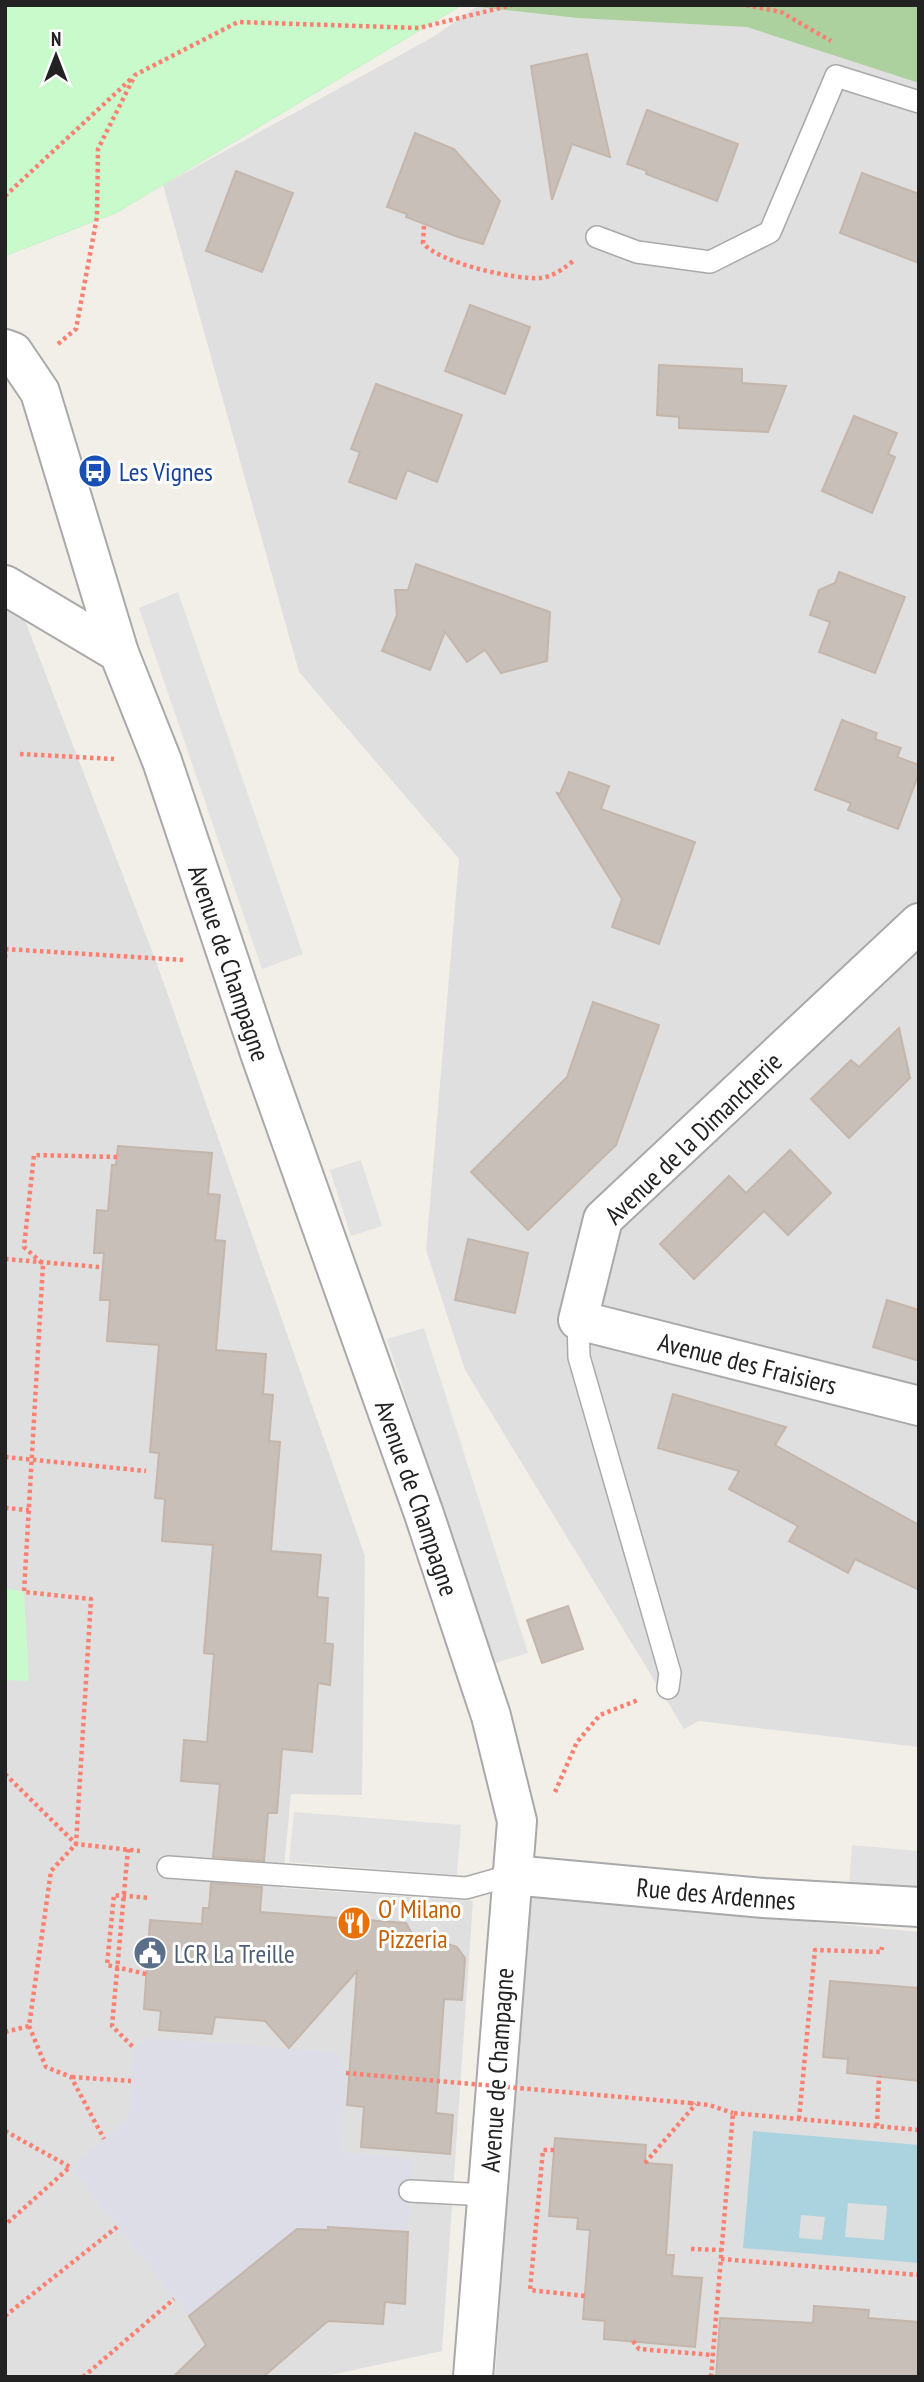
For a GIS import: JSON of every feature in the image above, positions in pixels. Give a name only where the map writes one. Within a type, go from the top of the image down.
[{"type":"street","name":"Avenue de Champagne","points":[[15,360],[40,392],[119,653],[162,761],[230,963],[424,1514],[491,1716],[517,1821],[473,2377]]},
{"type":"street","points":[[5,585],[119,653]]},
{"type":"street","name":"Avenue de la Dimancherie","points":[[578,1320],[603,1219],[919,923]]},
{"type":"street","name":"Avenue des Fraisiers","points":[[578,1320],[919,1406]]},
{"type":"street","name":"Rue des Ardennes","points":[[512,1875],[764,1898],[901,1905]]},
{"type":"lane","points":[[597,237],[637,252],[710,262],[770,232],[836,76],[919,102]]},
{"type":"lane","name":"Avenue de la Dimancherie","points":[[578,1320],[579,1357],[670,1673],[668,1688]]},
{"type":"lane","points":[[168,1867],[466,1888],[512,1875]]},
{"type":"lane","points":[[410,2191],[487,2195]]},
{"type":"path","points":[[5,196],[135,75],[238,22],[419,28],[512,5]]},
{"type":"path","points":[[746,5],[781,12],[852,54],[852,82]]},
{"type":"path","points":[[15,360],[76,329],[97,217],[98,149],[135,75]]},
{"type":"path","points":[[424,226],[423,243],[428,249],[448,260],[497,272],[542,278],[572,262],[597,237]]},
{"type":"path","points":[[20,754],[162,761]]},
{"type":"path","points":[[5,958],[6,949],[230,963]]},
{"type":"path","points":[[43,1264],[24,1247],[34,1155],[117,1157]]},
{"type":"path","points":[[5,1259],[99,1267]]},
{"type":"path","points":[[43,1264],[24,1592],[91,1600],[76,1844],[51,1871],[29,2026],[46,2067],[71,2077],[131,2081]]},
{"type":"path","points":[[5,1458],[146,1471]]},
{"type":"path","points":[[5,1508],[29,1510]]},
{"type":"path","points":[[517,1821],[546,1813],[577,1742],[600,1715],[617,1707]]},
{"type":"path","points":[[5,1774],[76,1844],[150,1852],[168,1867],[165,1899],[114,1895],[107,1965],[146,1974]]},
{"type":"path","points":[[128,1849],[112,2026],[134,2048]]},
{"type":"path","points":[[799,2119],[815,1950],[881,1952],[901,1905]]},
{"type":"path","points":[[5,2032],[29,2026]]},
{"type":"path","points":[[346,2073],[690,2103],[709,2105],[733,2113],[919,2130]]},
{"type":"path","points":[[877,2126],[879,2076]]},
{"type":"path","points":[[71,2077],[104,2139]]},
{"type":"path","points":[[645,2162],[696,2104]]},
{"type":"path","points":[[711,2377],[733,2113]]},
{"type":"path","points":[[5,2131],[70,2167],[5,2225]]},
{"type":"path","points":[[554,2150],[543,2150],[530,2290],[585,2296]]},
{"type":"path","points":[[5,2316],[117,2227]]},
{"type":"path","points":[[691,2249],[722,2250]]},
{"type":"path","points":[[721,2259],[919,2275]]},
{"type":"path","points":[[83,2377],[174,2299]]},
{"type":"path","points":[[633,2341],[639,2349],[713,2355]]},
{"type":"shaded area","points":[[479,5],[919,5],[919,1747],[699,1721],[684,1729],[465,1370],[426,1250],[459,859],[299,672],[163,185],[433,37]]},
{"type":"shaded area","points":[[178,592],[303,954],[262,969],[139,608]]},
{"type":"shaded area","points":[[5,602],[21,610],[157,964],[365,1556],[362,1795],[291,1794],[282,1888],[473,1901],[442,2351],[321,2377],[5,2377]]},
{"type":"shaded area","points":[[361,1160],[382,1226],[351,1236],[330,1170]]},
{"type":"shaded area","points":[[424,1328],[528,1653],[492,1664],[387,1339]]},
{"type":"shaded area","points":[[294,1812],[461,1825],[457,1875],[289,1862]]},
{"type":"shaded area","points":[[852,1845],[919,1851],[919,1908],[848,1902]]},
{"type":"shaded area","points":[[528,1894],[919,1932],[919,2377],[495,2377]]},
{"type":"shaded area","points":[[150,2038],[335,2052],[346,2073],[341,2152],[412,2159],[408,2232],[328,2227],[328,2230],[297,2229],[189,2316],[70,2167],[128,2119],[134,2048]]},
{"type":"green space","points":[[5,5],[462,5],[116,213],[5,256]]},
{"type":"green space","points":[[5,5],[462,5],[116,213],[5,256]]},
{"type":"green space","points":[[462,5],[919,5],[919,83],[747,27],[578,18]]},
{"type":"green space","points":[[5,1588],[24,1592],[29,1681],[5,1680]]},
{"type":"water","points":[[753,2131],[919,2145],[919,2263],[743,2248]],"holes":[[[848,2203],[887,2206],[884,2240],[845,2237]],[[801,2215],[825,2217],[822,2240],[799,2238]]]},
{"type":"building","points":[[587,54],[610,157],[572,144],[552,200],[531,66]]},
{"type":"building","points":[[647,110],[738,144],[717,201],[627,164]]},
{"type":"building","points":[[415,133],[454,149],[500,201],[483,244],[406,217],[407,214],[387,207]]},
{"type":"building","points":[[236,171],[293,193],[262,272],[206,251]]},
{"type":"building","points":[[862,173],[919,194],[919,263],[840,233]]},
{"type":"building","points":[[470,305],[530,327],[505,394],[445,371]]},
{"type":"building","points":[[659,365],[742,369],[742,383],[786,386],[768,432],[679,428],[679,417],[657,415]]},
{"type":"building","points":[[376,384],[462,415],[437,482],[407,470],[396,499],[349,482],[360,452],[351,449]]},
{"type":"building","points":[[854,416],[897,433],[888,454],[895,457],[872,513],[822,491]]},
{"type":"building","points":[[416,564],[550,612],[547,661],[501,673],[485,650],[467,662],[445,632],[430,670],[382,651],[397,615],[395,590],[408,590]]},
{"type":"building","points":[[839,572],[905,597],[875,673],[819,652],[830,622],[810,615],[819,590],[835,583]]},
{"type":"building","points":[[842,720],[877,733],[875,739],[901,748],[897,757],[919,765],[919,773],[898,829],[848,810],[851,803],[815,790]]},
{"type":"building","points":[[569,772],[609,786],[601,809],[695,842],[659,944],[612,927],[622,899],[557,793],[560,794]]},
{"type":"building","points":[[593,1002],[659,1025],[616,1145],[528,1230],[471,1172],[567,1077]]},
{"type":"building","points":[[899,1028],[910,1078],[849,1138],[811,1099],[851,1060],[859,1067]]},
{"type":"building","points":[[118,1146],[212,1153],[208,1194],[220,1195],[215,1240],[225,1241],[216,1350],[266,1354],[263,1394],[273,1395],[269,1441],[280,1442],[271,1551],[321,1555],[317,1597],[328,1598],[325,1643],[333,1644],[330,1685],[318,1683],[312,1752],[282,1749],[277,1813],[268,1813],[264,1861],[213,1857],[220,1784],[181,1781],[184,1740],[207,1742],[214,1654],[204,1653],[213,1545],[162,1541],[165,1499],[155,1498],[159,1453],[150,1452],[159,1345],[107,1341],[110,1300],[100,1300],[104,1253],[94,1253],[97,1210],[108,1211],[112,1165],[116,1165]]},
{"type":"building","points":[[790,1150],[831,1193],[788,1235],[764,1211],[694,1279],[660,1244],[729,1176],[746,1193]]},
{"type":"building","points":[[468,1239],[528,1253],[515,1313],[455,1300]]},
{"type":"building","points":[[887,1300],[919,1310],[919,1361],[873,1347]]},
{"type":"building","points":[[673,1394],[786,1427],[775,1445],[919,1525],[919,1590],[855,1559],[848,1573],[789,1541],[798,1526],[729,1489],[739,1471],[658,1448]]},
{"type":"building","points":[[568,1606],[583,1649],[542,1663],[527,1620]]},
{"type":"building","points":[[211,1883],[262,1887],[260,1912],[406,1923],[416,1941],[457,1947],[465,1958],[462,2000],[444,1999],[436,2113],[453,2115],[450,2154],[361,2147],[364,2107],[347,2105],[357,1971],[289,2048],[265,2021],[215,2017],[212,2034],[159,2030],[161,2011],[144,2009],[150,1920],[202,1924],[203,1908],[209,1908]]},
{"type":"building","points":[[830,1981],[919,1988],[919,2081],[847,2073],[848,2059],[823,2057]]},
{"type":"building","points":[[555,2138],[646,2145],[645,2163],[672,2165],[666,2255],[674,2255],[672,2276],[702,2278],[695,2347],[604,2339],[605,2321],[583,2319],[590,2230],[577,2229],[578,2218],[549,2216]]},
{"type":"building","points":[[328,2227],[408,2232],[405,2304],[385,2302],[383,2324],[328,2321],[263,2377],[173,2377],[206,2345],[189,2316],[297,2229],[328,2230]]},
{"type":"building","points":[[814,2306],[869,2310],[868,2318],[919,2322],[919,2377],[716,2377],[720,2318],[813,2323]]},
{"type":"place","name":"Les Vignes","points":[[95,471]]},
{"type":"place","name":"O' Milano Pizzeria","points":[[354,1923]]},
{"type":"place","name":"LCR La Treille","points":[[150,1953]]}]
